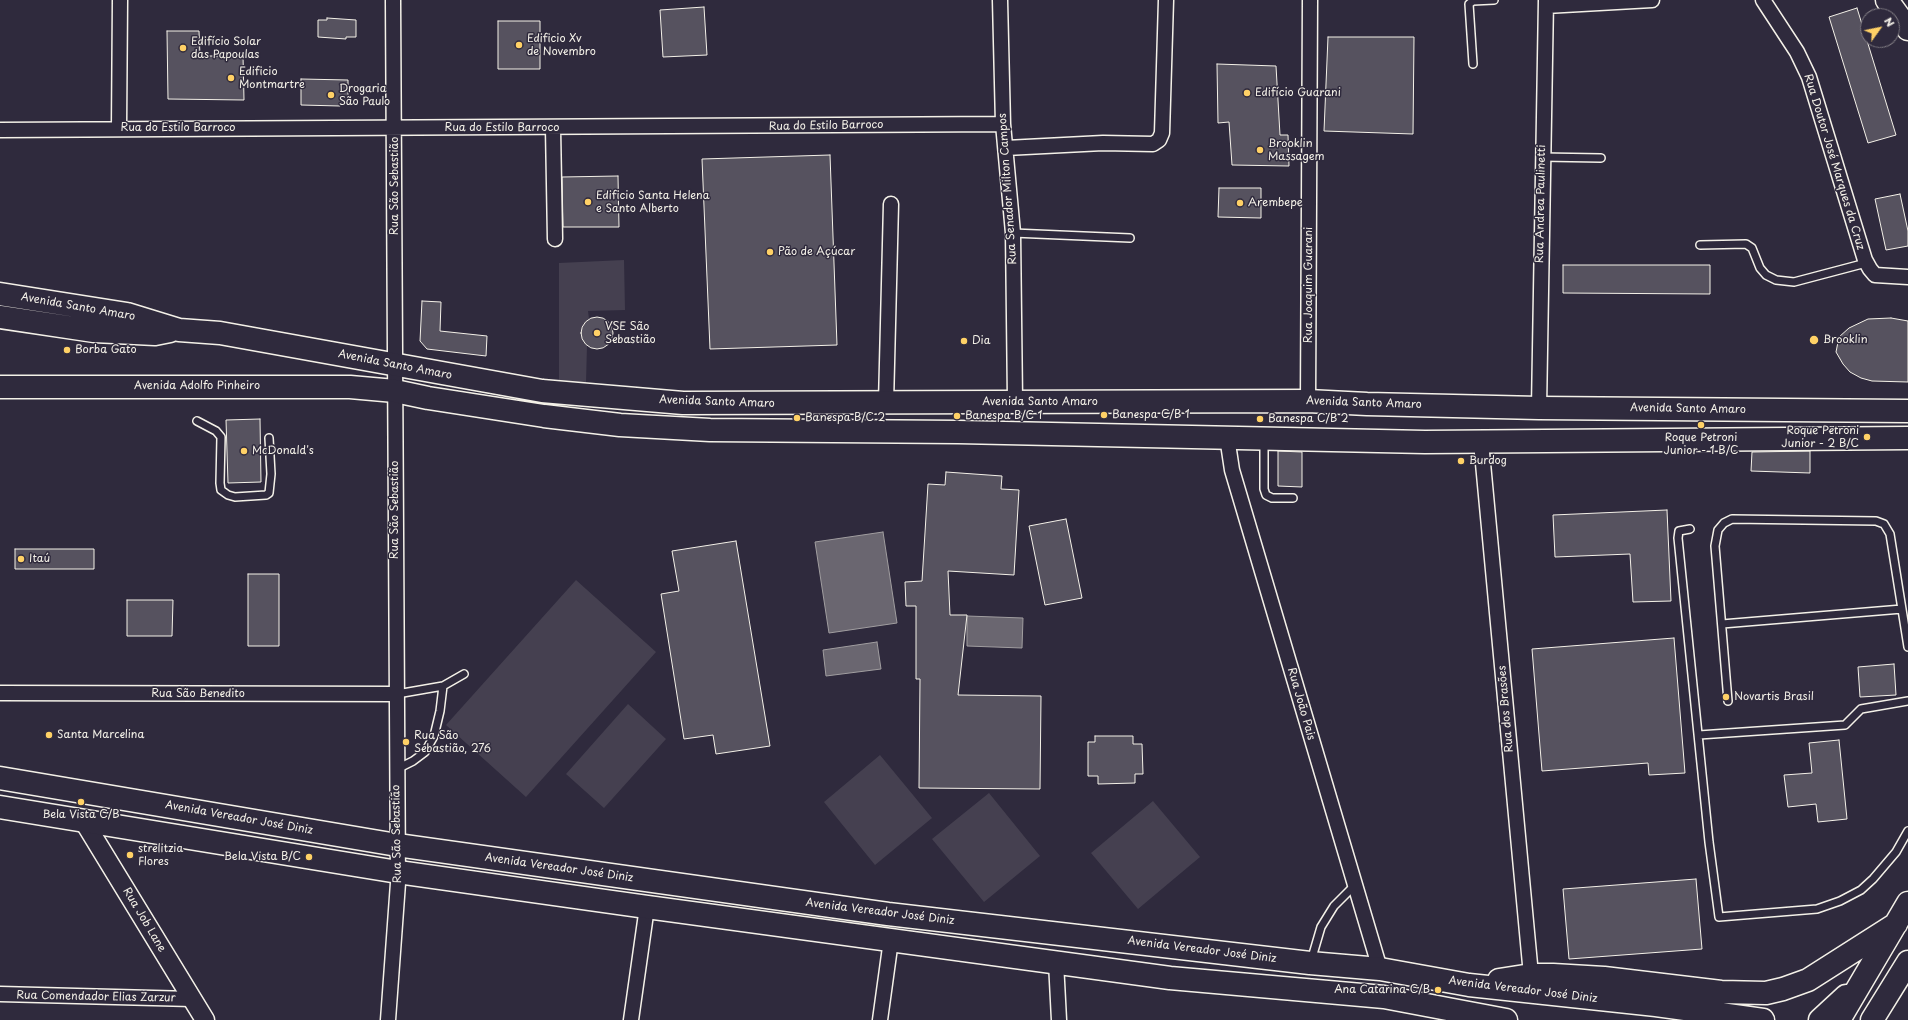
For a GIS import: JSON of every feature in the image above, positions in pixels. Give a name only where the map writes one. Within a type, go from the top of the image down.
[{"type":"main road","points":[[1887,0],[1908,29]]},
{"type":"main road","name":"Avenida Santo Amaro","points":[[0,294],[127,314],[179,330],[220,333],[395,363],[425,371],[542,391],[683,403],[1308,401],[1367,404],[1539,408],[1907,410]]},
{"type":"main road","name":"Avenida Santo Amaro","points":[[0,317],[94,331],[128,334],[155,334],[179,330]]},
{"type":"main road","name":"Avenida Adolfo Pinheiro","points":[[0,387],[280,385],[350,387],[394,391]]},
{"type":"main road","points":[[394,391],[428,398],[544,416],[620,425],[710,430],[806,430],[1481,442],[1908,438]]},
{"type":"main road","points":[[1885,438],[1908,453]]},
{"type":"main road","name":"Avenida Vereador José Diniz","points":[[0,778],[397,845],[888,914],[1310,963],[1380,969],[1469,985],[1656,1005],[1763,1020]]},
{"type":"main road","points":[[0,807],[398,872],[1170,978],[1384,997],[1465,1017],[1506,1020]]},
{"type":"main road","points":[[1839,1020],[1908,904]]},
{"type":"main road","points":[[1469,985],[1531,975],[1553,975],[1604,978],[1721,992],[1766,993],[1784,990],[1808,980],[1896,924]]},
{"type":"main road","points":[[1872,1020],[1908,962]]},
{"type":"main road","points":[[1820,1020],[1864,979]]},
{"type":"street","points":[[119,128],[120,0]]},
{"type":"street","name":"Rua São Sebastião","points":[[388,1020],[398,872],[394,391],[395,129],[393,0]]},
{"type":"street","name":"Rua Senador Milton Campos","points":[[1000,0],[1003,124],[1013,233],[1015,401]]},
{"type":"street","points":[[1006,148],[1103,143],[1153,144],[1159,140],[1162,128],[1166,0]]},
{"type":"street","name":"Rua Joaquim Guarani","points":[[1308,401],[1310,0]]},
{"type":"street","points":[[1546,3],[1652,0]]},
{"type":"street","name":"Rua Doutor José Marques da Cruz","points":[[1763,0],[1797,52],[1808,77],[1866,263],[1875,275],[1908,277]]},
{"type":"street","name":"Rua Andrea Paulinetti","points":[[1539,408],[1542,157],[1546,3]]},
{"type":"street","name":"Rua do Estilo Barroco","points":[[0,130],[119,128],[395,129],[1003,124]]},
{"type":"street","points":[[553,128],[555,239]]},
{"type":"street","points":[[886,403],[890,204]]},
{"type":"street","name":"Rua João Pais","points":[[1227,437],[1232,470],[1380,969]]},
{"type":"street","name":"Rua dos Brasões","points":[[1481,442],[1531,975]]},
{"type":"street","name":"Rua São Benedito","points":[[0,693],[397,694]]},
{"type":"street","name":"Rua Job Lane","points":[[83,820],[205,1020]]},
{"type":"street","points":[[631,1020],[647,907]]},
{"type":"street","points":[[880,1020],[891,940]]},
{"type":"street","points":[[1056,962],[1059,1020]]},
{"type":"street","name":"Rua Comendador Elias Zarzur","points":[[0,994],[192,999]]},
{"type":"lane","points":[[1473,64],[1469,4],[1473,1],[1494,0]]},
{"type":"lane","points":[[1542,157],[1601,158]]},
{"type":"lane","points":[[1013,233],[1130,238]]},
{"type":"lane","points":[[1700,245],[1746,244],[1752,248],[1760,268],[1766,275],[1776,280],[1794,282],[1866,263]]},
{"type":"lane","points":[[197,421],[216,432],[220,437],[220,483],[221,490],[228,496],[266,495],[269,493],[271,474],[269,438]]},
{"type":"lane","points":[[1265,438],[1264,489],[1266,495],[1272,498],[1293,498]]},
{"type":"lane","points":[[1728,701],[1716,536],[1724,523],[1732,519],[1880,522],[1888,529],[1890,534],[1908,647]]},
{"type":"lane","points":[[1690,529],[1680,531],[1678,538],[1709,842],[1719,917],[1817,910],[1840,901],[1861,890],[1873,879],[1896,852],[1908,831]]},
{"type":"lane","points":[[1722,624],[1902,609]]},
{"type":"lane","points":[[397,694],[443,686],[464,674]]},
{"type":"lane","points":[[397,769],[413,761],[425,752],[434,736],[440,711],[443,686]]},
{"type":"lane","points":[[1699,735],[1845,725],[1861,710],[1908,701]]},
{"type":"lane","points":[[1310,963],[1321,927],[1334,906],[1355,885]]},
{"type":"shaded area","points":[[624,260],[625,310],[588,311],[589,319],[581,328],[582,338],[587,345],[586,383],[559,381],[559,263]]},
{"type":"shaded area","points":[[883,532],[897,623],[829,633],[815,542]]},
{"type":"shaded area","points":[[576,580],[656,652],[526,797],[446,725]]},
{"type":"shaded area","points":[[967,616],[1023,618],[1022,648],[967,646]]},
{"type":"shaded area","points":[[877,642],[881,669],[826,676],[823,650]]},
{"type":"shaded area","points":[[628,704],[666,739],[604,808],[566,774]]},
{"type":"shaded area","points":[[880,755],[932,818],[875,865],[824,802]]},
{"type":"shaded area","points":[[989,793],[1040,856],[984,902],[932,839]]},
{"type":"shaded area","points":[[1153,801],[1200,857],[1138,909],[1091,853]]},
{"type":"building","points":[[704,7],[707,55],[663,57],[660,10]]},
{"type":"building","points":[[1857,8],[1860,18],[1860,48],[1869,48],[1896,135],[1868,143],[1829,17]]},
{"type":"building","points":[[327,18],[356,20],[356,37],[346,37],[346,39],[318,37],[318,20],[327,20]]},
{"type":"building","name":"Edificio Xv de Novembro","points":[[498,21],[540,21],[540,69],[498,69]]},
{"type":"building","points":[[167,31],[199,31],[200,56],[243,56],[244,100],[168,99]]},
{"type":"building","points":[[1328,37],[1414,37],[1413,134],[1324,131]]},
{"type":"building","points":[[1217,64],[1276,66],[1280,135],[1288,135],[1289,166],[1232,165],[1229,122],[1218,123]]},
{"type":"building","points":[[301,79],[348,80],[348,99],[340,106],[301,105]]},
{"type":"building","name":"Pão de Açúcar","points":[[830,155],[837,345],[710,349],[702,159]]},
{"type":"building","name":"Edificio Santa Helena e Santo Alberto","points":[[618,176],[619,227],[563,227],[562,177]]},
{"type":"building","name":"Arembepe","points":[[1219,188],[1261,188],[1261,218],[1218,217]]},
{"type":"building","points":[[1900,194],[1908,231],[1908,246],[1886,250],[1875,199]]},
{"type":"building","points":[[1563,265],[1710,265],[1710,294],[1563,293]]},
{"type":"building","points":[[422,301],[441,302],[440,331],[487,336],[486,356],[427,349],[420,341]]},
{"type":"building","name":"VSE São Sebastião","points":[[597,317],[603,318],[610,324],[613,333],[612,339],[606,346],[597,349],[591,348],[584,342],[581,333],[582,327],[588,320]]},
{"type":"building","points":[[1891,318],[1908,321],[1908,382],[1872,381],[1861,378],[1850,372],[1836,352],[1839,337],[1849,328],[1868,319]]},
{"type":"building","name":"McDonald's","points":[[260,419],[261,482],[228,483],[226,420]]},
{"type":"building","points":[[1278,451],[1302,452],[1302,487],[1278,486]]},
{"type":"building","points":[[1810,451],[1810,473],[1751,471],[1752,452]]},
{"type":"building","points":[[946,472],[1002,476],[1001,489],[1019,490],[1014,575],[948,571],[950,615],[967,615],[958,695],[1041,696],[1040,789],[919,788],[920,679],[916,679],[916,606],[906,606],[905,582],[922,581],[928,484],[945,485]]},
{"type":"building","points":[[1667,510],[1671,601],[1633,602],[1630,554],[1555,557],[1553,515]]},
{"type":"building","points":[[1066,519],[1082,598],[1045,605],[1029,526]]},
{"type":"building","points":[[736,541],[770,746],[716,754],[713,735],[684,739],[661,594],[679,591],[672,551]]},
{"type":"building","points":[[15,549],[94,549],[94,569],[15,569]]},
{"type":"building","points":[[248,574],[279,574],[279,646],[248,646]]},
{"type":"building","points":[[127,600],[173,600],[172,636],[127,636]]},
{"type":"building","points":[[1674,638],[1685,773],[1649,775],[1648,763],[1542,771],[1532,649]]},
{"type":"building","points":[[1894,664],[1896,695],[1860,697],[1858,667]]},
{"type":"building","points":[[1095,736],[1133,736],[1133,744],[1142,744],[1143,774],[1135,774],[1135,783],[1098,784],[1098,776],[1088,776],[1088,742],[1095,742]]},
{"type":"building","points":[[1839,740],[1847,819],[1818,822],[1816,804],[1788,807],[1784,775],[1812,773],[1809,743]]},
{"type":"building","points":[[1696,879],[1702,949],[1569,959],[1563,889]]},
{"type":"place","name":"Edificio Xv de Novembro","points":[[519,45]]},
{"type":"place","name":"Edifício Solar das Papoulas","points":[[183,48]]},
{"type":"place","name":"Edificio Montmartre","points":[[231,78]]},
{"type":"place","name":"Edifício Guarani","points":[[1247,93]]},
{"type":"place","name":"Drogaria São Paulo","points":[[331,95]]},
{"type":"place","name":"Brooklin Massagem","points":[[1260,150]]},
{"type":"place","name":"Edificio Santa Helena e Santo Alberto","points":[[588,202]]},
{"type":"place","name":"Arembepe","points":[[1240,203]]},
{"type":"place","name":"Pão de Açúcar","points":[[770,252]]},
{"type":"place","name":"VSE São Sebastião","points":[[597,333]]},
{"type":"place","name":"Brooklin","points":[[1814,340]]},
{"type":"place","name":"Dia","points":[[964,341]]},
{"type":"place","name":"Borba Gato","points":[[67,350]]},
{"type":"place","name":"Banespa C/B 1","points":[[1104,415]]},
{"type":"place","name":"Banespa B/C 1","points":[[957,416]]},
{"type":"place","name":"Banespa B/C 2","points":[[797,418]]},
{"type":"place","name":"Banespa C/B 2","points":[[1260,419]]},
{"type":"place","name":"Roque Petroni Junior - 1 B/C","points":[[1701,425]]},
{"type":"place","name":"Roque Petroni Junior - 2 B/C","points":[[1867,437]]},
{"type":"place","name":"McDonald's","points":[[244,451]]},
{"type":"place","name":"Burdog","points":[[1461,461]]},
{"type":"place","name":"Itaú","points":[[21,559]]},
{"type":"place","name":"Novartis Brasil","points":[[1726,697]]},
{"type":"place","name":"Santa Marcelina","points":[[49,735]]},
{"type":"place","name":"Rua São Sebastião, 276","points":[[406,742]]},
{"type":"place","name":"Bela Vista C/B","points":[[81,802]]},
{"type":"place","name":"strelitzia Flores","points":[[130,855]]},
{"type":"place","name":"Bela Vista B/C","points":[[309,857]]},
{"type":"place","name":"Ana Catarina C/B","points":[[1438,990]]}]
